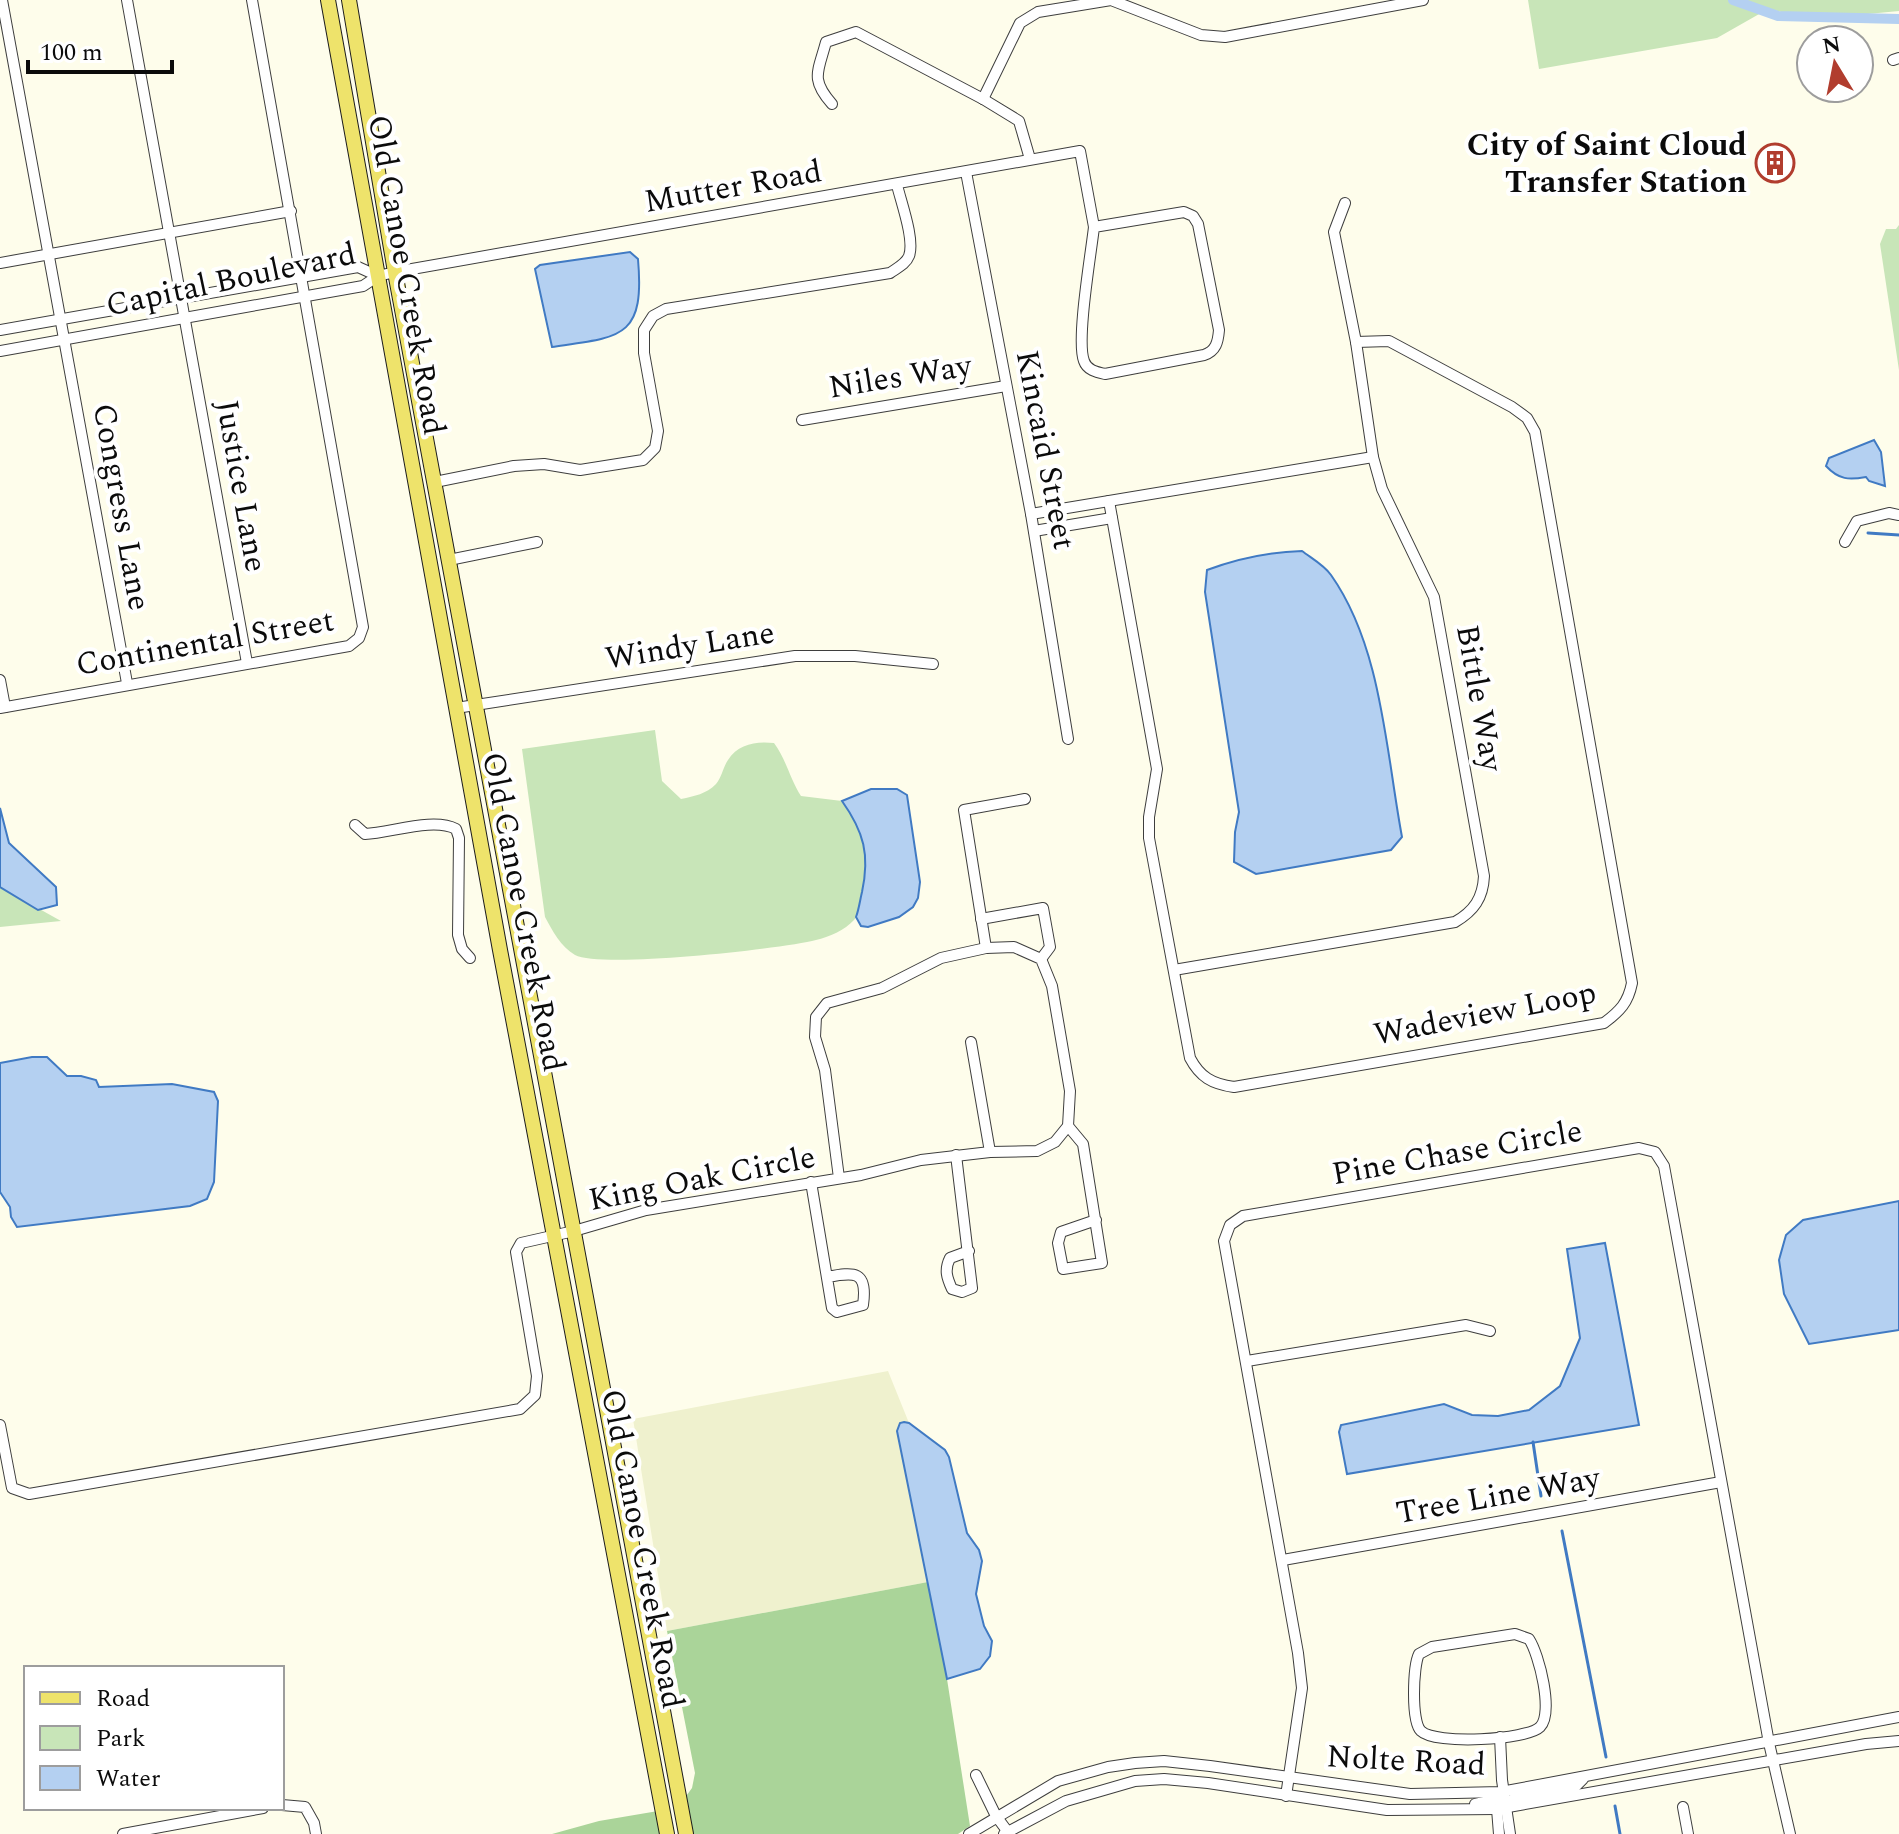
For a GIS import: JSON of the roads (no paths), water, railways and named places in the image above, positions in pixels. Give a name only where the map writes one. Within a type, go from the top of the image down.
[{"type":"main road","name":"Old Canoe Creek Road","points":[[328,0],[456,708],[667,1834]]},
{"type":"main road","name":"Old Canoe Creek Road","points":[[349,0],[395,272],[686,1834]]},
{"type":"main road","points":[[591,1427],[610,1424]]},
{"type":"street","name":"Congress Lane","points":[[2,0],[127,683]]},
{"type":"street","name":"Justice Lane","points":[[127,0],[247,663]]},
{"type":"street","name":"Continental Street","points":[[2,707],[349,646],[359,638],[363,627],[252,0]]},
{"type":"street","points":[[983,99],[1020,23],[1038,12],[1111,0],[1201,35],[1225,37],[1423,0]]},
{"type":"street","points":[[832,104],[819,90],[817,74],[826,42],[856,32],[1019,121],[1030,159]]},
{"type":"street","name":"Mutter Road","points":[[378,276],[1080,151],[1094,227]]},
{"type":"street","name":"Kincaid Street","points":[[966,172],[1031,514],[1068,739]]},
{"type":"street","points":[[435,482],[514,466],[544,464],[580,470],[643,460],[655,448],[658,431],[644,353],[644,330],[653,316],[666,309],[890,273],[904,264],[910,254],[910,239],[897,185]]},
{"type":"street","name":"Bittle Way","points":[[1174,970],[1455,922],[1477,905],[1483,891],[1484,876],[1434,597],[1382,489],[1373,457],[1356,342],[1334,232],[1345,203]]},
{"type":"street","points":[[0,263],[291,211]]},
{"type":"street","points":[[1184,212],[1193,216],[1198,224],[1219,330],[1218,341],[1211,353],[1105,374],[1093,371],[1084,364],[1081,344],[1094,227],[1184,212]]},
{"type":"street","name":"Capital Boulevard","points":[[0,330],[358,267],[378,276]]},
{"type":"street","name":"Capital Boulevard","points":[[0,351],[363,286],[378,276]]},
{"type":"street","name":"Wadeview Loop","points":[[1109,501],[1157,769],[1149,817],[1149,838],[1190,1058],[1198,1072],[1214,1084],[1234,1087],[1604,1023],[1620,1011],[1629,999],[1632,983],[1535,432],[1527,418],[1512,407],[1389,341],[1356,342]]},
{"type":"street","name":"Niles Way","points":[[802,420],[1006,386]]},
{"type":"street","points":[[1031,514],[1373,457]]},
{"type":"street","points":[[1845,542],[1857,521],[1889,513],[1899,515]]},
{"type":"street","points":[[1034,531],[1112,518]]},
{"type":"street","points":[[449,560],[537,542]]},
{"type":"street","name":"Windy Lane","points":[[456,708],[795,656],[855,656],[933,664]]},
{"type":"street","points":[[0,680],[2,707]]},
{"type":"street","points":[[986,948],[964,810],[1025,799]]},
{"type":"street","points":[[355,825],[365,834],[436,824],[447,824],[456,829],[459,838],[458,935],[462,949],[470,958]]},
{"type":"street","points":[[981,919],[1043,908],[1050,947],[1041,959],[1052,986],[1070,1091],[1068,1126],[1083,1144],[1096,1220],[1102,1263],[1063,1269],[1058,1243],[1061,1232],[1096,1220]]},
{"type":"street","name":"King Oak Circle","points":[[839,1178],[825,1070],[815,1037],[816,1017],[827,1003],[882,988],[941,958],[986,948],[1014,947],[1041,959]]},
{"type":"street","points":[[971,1042],[990,1152]]},
{"type":"street","name":"King Oak Circle","points":[[0,1425],[12,1488],[29,1494],[520,1409],[535,1395],[537,1376],[516,1252],[521,1243],[646,1210],[956,1155],[1037,1151],[1055,1142],[1068,1126]]},
{"type":"street","name":"Pine Chase Circle","points":[[1286,1796],[1302,1688],[1283,1560],[1224,1241],[1230,1225],[1243,1216],[1639,1148],[1655,1152],[1664,1166],[1769,1743],[1790,1834]]},
{"type":"street","points":[[956,1155],[969,1251],[972,1288],[962,1292],[952,1289],[946,1266],[950,1258],[969,1251]]},
{"type":"street","points":[[811,1182],[827,1277],[833,1311],[863,1305],[857,1275],[827,1277]]},
{"type":"street","points":[[1247,1361],[1466,1325],[1490,1331]]},
{"type":"street","name":"Tree Line Way","points":[[1283,1560],[1721,1482]]},
{"type":"street","points":[[1515,1634],[1529,1639],[1536,1652],[1543,1685],[1545,1718],[1537,1730],[1496,1738],[1432,1739],[1421,1732],[1415,1723],[1416,1681],[1413,1670],[1419,1654],[1432,1647],[1515,1634]]},
{"type":"street","name":"Nolte Road","points":[[1505,1808],[1584,1778],[1899,1717]]},
{"type":"street","points":[[1496,1738],[1505,1808],[1499,1834]]},
{"type":"street","name":"Nolte Road","points":[[1006,1833],[1066,1801],[1135,1781],[1164,1779],[1387,1810],[1505,1808],[1866,1744],[1899,1741]]},
{"type":"street","name":"Nolte Road","points":[[969,1834],[1058,1781],[1108,1767],[1164,1761],[1410,1794],[1486,1793],[1505,1808]]},
{"type":"street","points":[[976,1775],[1006,1833]]},
{"type":"street","points":[[1486,1793],[1499,1776]]},
{"type":"street","points":[[1422,1811],[1433,1805],[1503,1798],[1513,1834]]},
{"type":"street","points":[[284,1805],[305,1807],[316,1834]]},
{"type":"street","points":[[1683,1807],[1688,1834]]},
{"type":"street","points":[[123,1834],[252,1810]]},
{"type":"water","points":[[630,252],[638,259],[639,285],[637,305],[624,329],[596,340],[552,347],[535,269],[540,265]]},
{"type":"water","points":[[1874,440],[1881,452],[1885,486],[1866,477],[1849,479],[1840,476],[1826,466],[1829,458]]},
{"type":"water","points":[[1302,551],[1331,575],[1348,603],[1361,634],[1380,701],[1402,837],[1391,850],[1256,874],[1234,862],[1239,812],[1205,592],[1207,570],[1254,556]]},
{"type":"water","points":[[871,789],[897,789],[907,795],[920,882],[913,907],[899,917],[868,927],[861,926],[856,917],[864,879],[863,844],[856,823],[842,801]]},
{"type":"water","points":[[0,808],[9,843],[56,887],[57,905],[38,910],[0,887]]},
{"type":"water","points":[[47,1057],[67,1076],[96,1080],[99,1087],[172,1084],[214,1092],[218,1101],[214,1182],[207,1199],[190,1206],[17,1227],[10,1207],[0,1192],[0,1063]]},
{"type":"water","points":[[1899,1201],[1899,1330],[1809,1344],[1784,1294],[1779,1260],[1786,1235],[1803,1220]]},
{"type":"water","points":[[1605,1243],[1639,1425],[1347,1474],[1339,1432],[1341,1425],[1444,1404],[1472,1415],[1498,1416],[1529,1410],[1560,1386],[1580,1338],[1567,1249]]},
{"type":"water","points":[[904,1422],[945,1450],[949,1457],[967,1533],[979,1550],[982,1561],[976,1594],[984,1626],[992,1641],[990,1656],[980,1669],[947,1679],[897,1431],[900,1423]]},
{"type":"waterway","points":[[1733,0],[1778,16],[1899,19]]},
{"type":"waterway","points":[[1868,533],[1899,535]]},
{"type":"waterway","points":[[1533,1442],[1541,1496]]},
{"type":"waterway","points":[[1562,1531],[1606,1757]]},
{"type":"waterway","points":[[1615,1806],[1620,1834]]},
{"type":"place","name":"City of Saint Cloud Transfer Station","points":[[1775,163]]}]
